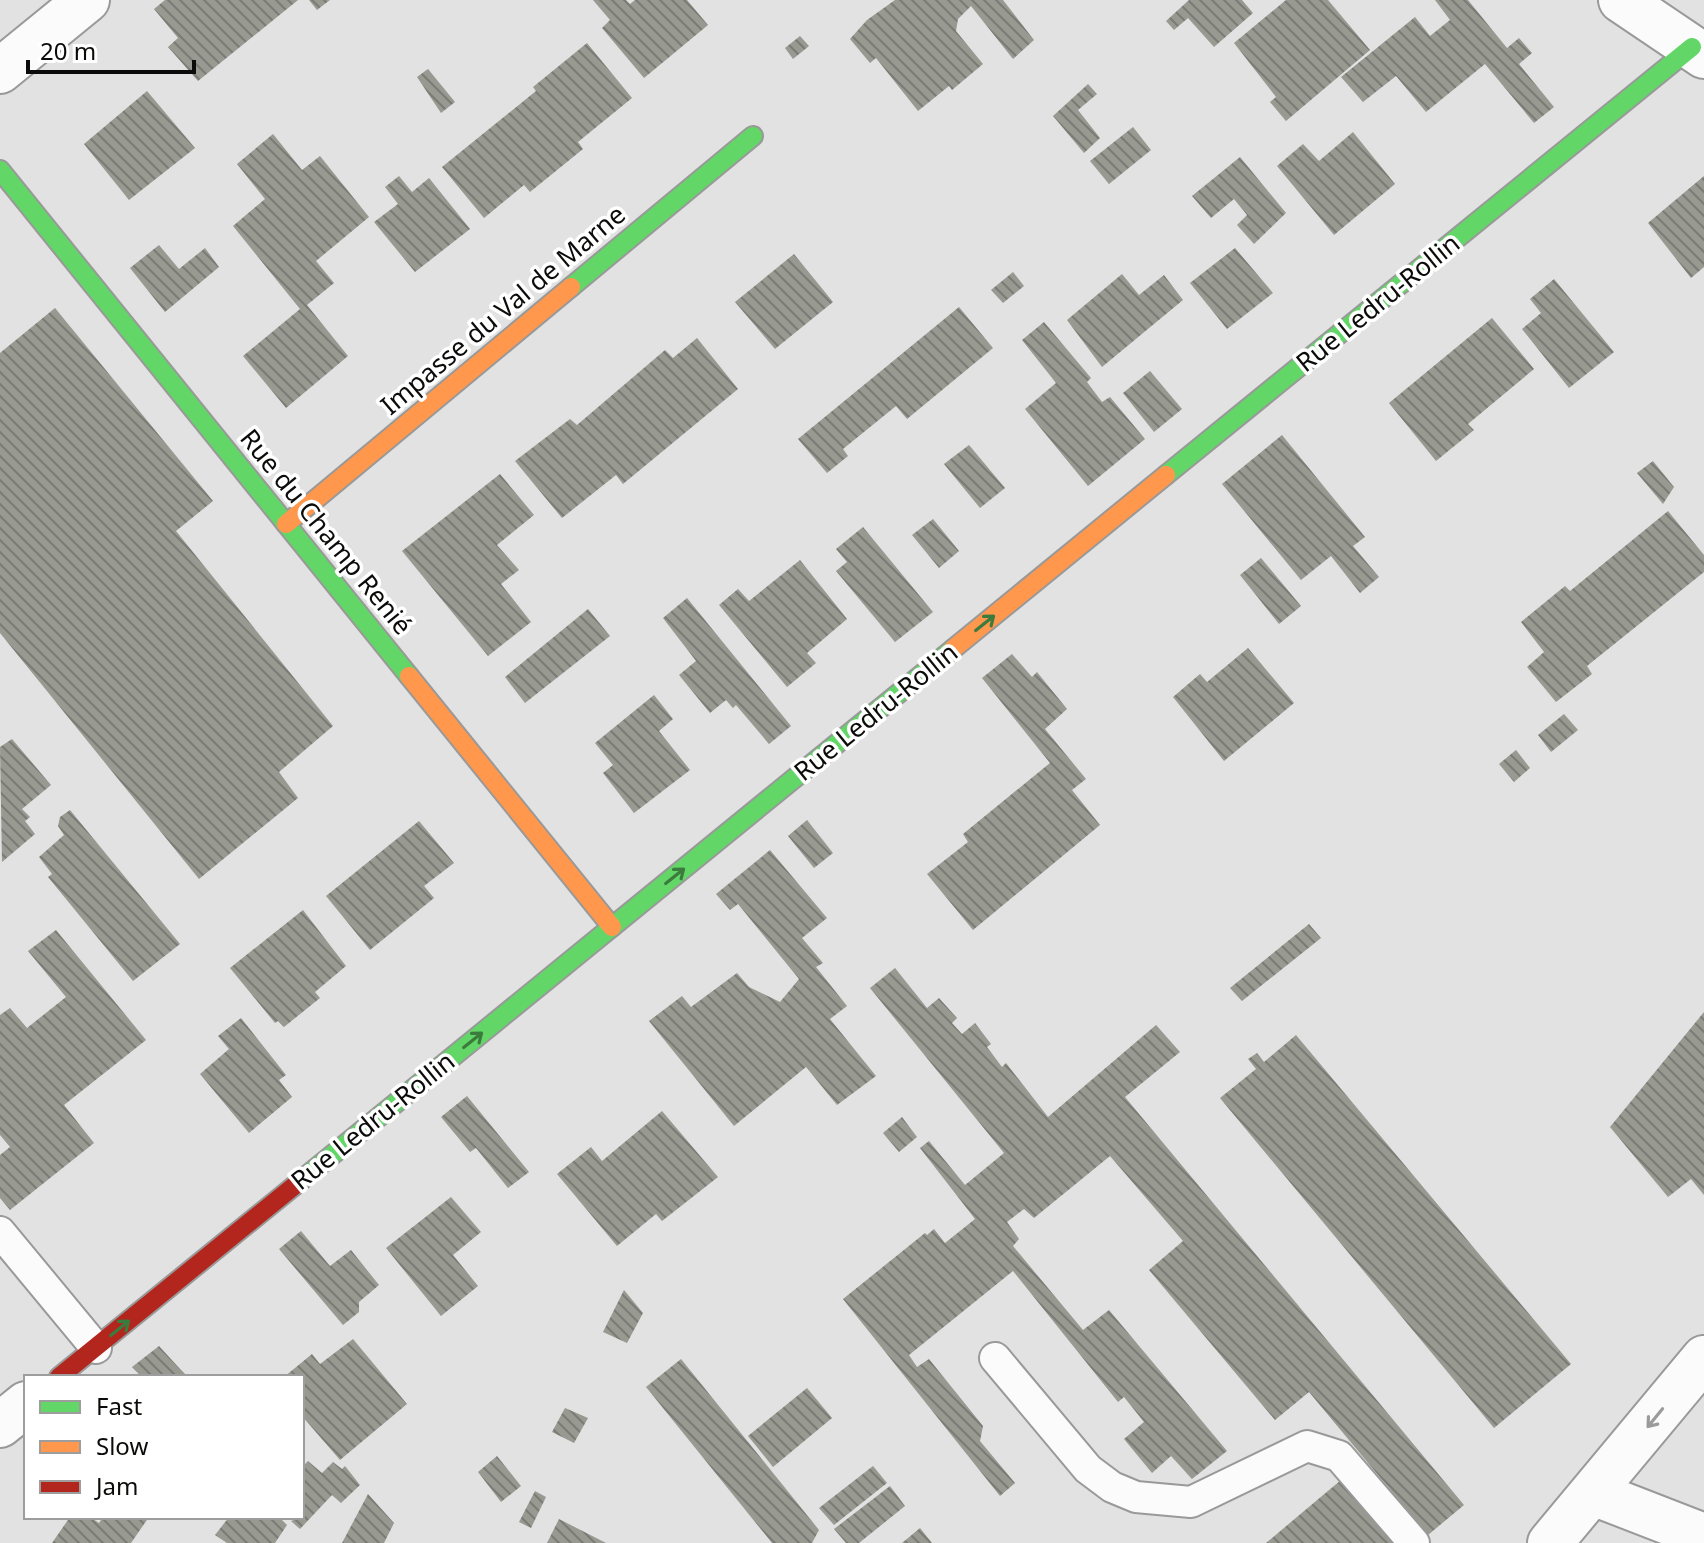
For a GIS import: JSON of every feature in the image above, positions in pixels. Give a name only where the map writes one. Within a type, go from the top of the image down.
[{"type":"street","points":[[0,71],[87,0]]},
{"type":"street","points":[[1621,0],[1698,52]]},
{"type":"street","name":"Rue Ledru-Rollin","points":[[62,1375],[1698,52]]},
{"type":"street","name":"Impasse du Val de Marne","points":[[286,524],[753,136]]},
{"type":"street","name":"Rue du Champ Renié","points":[[0,170],[612,927]]},
{"type":"street","points":[[1550,1543],[1704,1358]]},
{"type":"street","points":[[0,1425],[24,1406]]},
{"type":"street","points":[[1593,1493],[1704,1536]]},
{"type":"lane","points":[[0,1232],[96,1348]]},
{"type":"lane","points":[[995,1358],[1088,1469],[1112,1487],[1158,1502],[1191,1502],[1307,1446],[1339,1456],[1414,1543]]},
{"type":"building","points":[[165,0],[298,0],[198,81],[168,47],[178,38],[154,9]]},
{"type":"building","points":[[309,0],[330,0],[317,10]]},
{"type":"building","points":[[593,0],[626,0],[630,4],[635,0],[687,0],[708,25],[644,78],[602,28],[610,20]]},
{"type":"building","points":[[895,0],[1003,0],[1034,40],[1013,59],[971,6],[958,19],[956,31],[983,64],[952,90],[949,86],[918,111],[876,58],[870,63],[850,39],[867,20]]},
{"type":"building","points":[[1189,0],[1242,0],[1253,13],[1214,47],[1188,18],[1174,30],[1166,21]]},
{"type":"building","points":[[1286,0],[1328,0],[1370,50],[1286,121],[1270,102],[1276,97],[1234,43]]},
{"type":"building","points":[[1435,0],[1468,0],[1507,48],[1519,38],[1532,53],[1519,64],[1554,107],[1534,123],[1485,64],[1426,112],[1396,76],[1363,102],[1341,77],[1415,17],[1430,36],[1450,20]]},
{"type":"building","points":[[800,36],[809,46],[793,59],[785,48]]},
{"type":"building","points":[[587,43],[632,98],[578,142],[583,149],[530,192],[524,185],[484,218],[442,167],[536,91],[533,87]]},
{"type":"building","points":[[428,69],[455,102],[441,113],[417,77]]},
{"type":"building","points":[[1088,84],[1097,94],[1078,110],[1100,138],[1084,153],[1053,116]]},
{"type":"building","points":[[147,91],[195,148],[129,200],[84,144]]},
{"type":"building","points":[[1133,127],[1151,150],[1109,184],[1090,161]]},
{"type":"building","points":[[1353,132],[1395,184],[1334,235],[1277,166],[1303,144],[1319,161]]},
{"type":"building","points":[[273,134],[302,170],[320,156],[369,217],[316,261],[334,283],[307,305],[348,356],[286,408],[243,356],[300,309],[233,226],[265,199],[237,164]]},
{"type":"building","points":[[1240,157],[1286,213],[1254,244],[1237,225],[1247,215],[1234,199],[1211,218],[1192,196]]},
{"type":"building","points":[[399,176],[412,192],[429,178],[470,229],[415,272],[374,222],[398,204],[385,187]]},
{"type":"building","points":[[1704,176],[1704,267],[1691,278],[1648,223]]},
{"type":"building","points":[[159,245],[179,269],[205,248],[219,267],[165,312],[130,268]]},
{"type":"building","points":[[1235,248],[1273,293],[1227,329],[1190,283]]},
{"type":"building","points":[[794,254],[833,302],[775,349],[735,302]]},
{"type":"building","points":[[1013,272],[1024,286],[1003,303],[991,290]]},
{"type":"building","points":[[1122,274],[1139,295],[1164,275],[1183,300],[1102,367],[1067,320]]},
{"type":"building","points":[[1554,279],[1614,352],[1569,388],[1522,329],[1541,313],[1530,299]]},
{"type":"building","points":[[959,307],[993,348],[907,419],[896,406],[843,449],[848,456],[827,473],[798,439]]},
{"type":"building","points":[[55,308],[213,501],[176,531],[333,726],[279,772],[298,798],[199,879],[0,633],[0,353]]},
{"type":"building","points":[[1492,318],[1534,369],[1468,424],[1474,430],[1436,461],[1389,403]]},
{"type":"building","points":[[1044,322],[1091,378],[1087,382],[1102,402],[1110,397],[1145,439],[1088,486],[1025,409],[1056,383],[1022,340]]},
{"type":"building","points":[[697,338],[738,389],[623,484],[616,475],[562,518],[515,461],[570,419],[577,425],[665,350],[673,358]]},
{"type":"building","points":[[1150,371],[1182,409],[1154,432],[1123,393]]},
{"type":"building","points":[[1282,435],[1365,537],[1353,546],[1379,577],[1360,593],[1331,556],[1301,580],[1222,484]]},
{"type":"building","points":[[969,445],[1005,488],[980,508],[944,464]]},
{"type":"building","points":[[1653,461],[1674,487],[1663,504],[1637,473]]},
{"type":"building","points":[[500,474],[534,515],[497,545],[519,570],[501,584],[531,622],[488,656],[402,551]]},
{"type":"building","points":[[1668,511],[1704,555],[1704,572],[1587,666],[1592,674],[1556,702],[1527,667],[1544,652],[1521,622],[1565,586],[1570,591]]},
{"type":"building","points":[[933,519],[959,551],[939,568],[912,535]]},
{"type":"building","points":[[863,527],[933,612],[895,642],[836,571],[847,562],[836,549]]},
{"type":"building","points":[[1261,558],[1301,606],[1279,624],[1240,575]]},
{"type":"building","points":[[800,560],[847,619],[807,653],[816,663],[787,687],[719,605],[738,589],[749,601]]},
{"type":"building","points":[[687,598],[791,726],[769,744],[736,705],[733,708],[726,700],[710,713],[679,675],[696,661],[663,618]]},
{"type":"building","points":[[588,609],[610,636],[525,703],[505,677]]},
{"type":"building","points":[[1248,648],[1294,703],[1224,761],[1173,697],[1200,674],[1207,682]]},
{"type":"building","points":[[1012,654],[1032,677],[1037,672],[1067,709],[1045,729],[1086,779],[1072,790],[1100,825],[973,930],[927,874],[968,842],[963,834],[1050,763],[982,678]]},
{"type":"building","points":[[654,695],[673,719],[659,731],[690,770],[634,813],[603,773],[613,765],[595,743]]},
{"type":"building","points":[[1564,714],[1578,730],[1551,752],[1538,735]]},
{"type":"building","points":[[12,739],[51,785],[22,809],[30,817],[25,821],[35,834],[2,862],[0,747]]},
{"type":"building","points":[[1516,750],[1530,768],[1514,782],[1499,764]]},
{"type":"building","points":[[70,810],[180,944],[133,981],[48,877],[52,874],[39,857],[64,835],[58,826],[60,817]]},
{"type":"building","points":[[807,820],[833,853],[814,868],[788,836]]},
{"type":"building","points":[[419,821],[454,863],[424,886],[434,898],[370,950],[326,896]]},
{"type":"building","points":[[770,850],[827,918],[802,938],[823,963],[816,967],[847,1006],[830,1019],[876,1076],[837,1105],[806,1067],[734,1126],[649,1021],[682,996],[691,1007],[737,973],[749,987],[780,1002],[799,979],[738,904],[730,910],[716,894]]},
{"type":"building","points":[[303,910],[346,966],[315,992],[320,998],[284,1027],[278,1021],[275,1023],[230,968]]},
{"type":"building","points":[[1309,924],[1321,938],[1242,1001],[1230,988]]},
{"type":"building","points":[[56,930],[146,1040],[64,1105],[94,1143],[10,1210],[0,1198],[0,1155],[10,1147],[0,1135],[0,1015],[10,1008],[27,1028],[66,997],[28,951]]},
{"type":"building","points":[[895,968],[927,1008],[939,998],[957,1018],[952,1023],[962,1034],[975,1023],[991,1044],[987,1047],[1002,1067],[1006,1063],[1048,1117],[1156,1025],[1180,1052],[1125,1097],[1464,1505],[1428,1535],[1309,1392],[1275,1420],[1149,1270],[1183,1241],[1110,1156],[1034,1218],[1024,1209],[1007,1222],[1019,1239],[1013,1246],[1083,1330],[1109,1310],[1227,1451],[1192,1479],[1171,1456],[1152,1473],[1124,1439],[1144,1422],[1124,1397],[1118,1402],[1013,1271],[909,1355],[917,1367],[929,1359],[983,1426],[980,1441],[1015,1483],[1000,1496],[843,1299],[925,1233],[927,1235],[934,1229],[945,1243],[975,1219],[920,1148],[929,1141],[965,1185],[1004,1153],[870,988]]},
{"type":"building","points":[[1704,1012],[1704,1195],[1691,1179],[1668,1197],[1610,1127]]},
{"type":"building","points":[[241,1018],[286,1075],[279,1080],[292,1097],[249,1133],[200,1074],[229,1049],[218,1036]]},
{"type":"building","points":[[1296,1035],[1571,1364],[1494,1428],[1220,1098],[1256,1069],[1248,1059],[1257,1053],[1264,1062]]},
{"type":"building","points":[[467,1096],[529,1172],[508,1188],[476,1148],[470,1152],[441,1117]]},
{"type":"building","points":[[662,1111],[718,1177],[662,1221],[656,1214],[617,1246],[557,1174],[591,1147],[602,1161]]},
{"type":"building","points":[[902,1117],[917,1137],[899,1152],[883,1133]]},
{"type":"building","points":[[451,1197],[481,1232],[453,1255],[478,1286],[441,1316],[386,1248]]},
{"type":"building","points":[[301,1231],[330,1266],[351,1250],[379,1285],[359,1302],[359,1312],[343,1325],[279,1249]]},
{"type":"building","points":[[624,1290],[643,1313],[627,1343],[603,1332]]},
{"type":"building","points":[[353,1339],[407,1404],[340,1460],[304,1418],[304,1375],[286,1375],[312,1354],[320,1364]]},
{"type":"building","points":[[159,1346],[186,1375],[140,1375],[132,1367]]},
{"type":"building","points":[[681,1359],[819,1530],[812,1543],[772,1543],[646,1387]]},
{"type":"building","points":[[807,1388],[832,1418],[773,1467],[748,1436]]},
{"type":"building","points":[[565,1408],[588,1418],[574,1443],[552,1432]]},
{"type":"building","points":[[497,1456],[521,1486],[501,1502],[478,1472]]},
{"type":"building","points":[[308,1461],[322,1473],[333,1462],[342,1469],[345,1466],[360,1485],[341,1503],[332,1495],[300,1529],[291,1521],[304,1519],[304,1465]]},
{"type":"building","points":[[873,1466],[887,1483],[834,1525],[819,1508]]},
{"type":"building","points":[[1341,1480],[1394,1543],[1266,1543]]},
{"type":"building","points":[[890,1486],[905,1506],[859,1543],[846,1543],[834,1529]]},
{"type":"building","points":[[535,1491],[546,1497],[531,1528],[519,1522]]},
{"type":"building","points":[[368,1494],[394,1523],[384,1543],[342,1543]]},
{"type":"building","points":[[69,1519],[93,1519],[99,1523],[102,1519],[148,1519],[131,1543],[52,1543]]},
{"type":"building","points":[[227,1519],[281,1519],[287,1525],[275,1543],[227,1543],[215,1535]]},
{"type":"building","points":[[559,1519],[606,1543],[547,1543]]},
{"type":"building","points":[[920,1528],[932,1543],[902,1543]]},
{"type":"traffic: fast","points":[[1166,475],[1692,47]]},
{"type":"traffic: fast","points":[[571,287],[753,136]]},
{"type":"traffic: fast","points":[[0,170],[409,676]]},
{"type":"traffic: fast","points":[[299,1182],[953,649]]},
{"type":"traffic: slow","points":[[286,524],[571,287]]},
{"type":"traffic: slow","points":[[953,649],[1166,475]]},
{"type":"traffic: slow","points":[[409,676],[612,927]]},
{"type":"traffic: jam","points":[[61,1375],[299,1182]]}]
